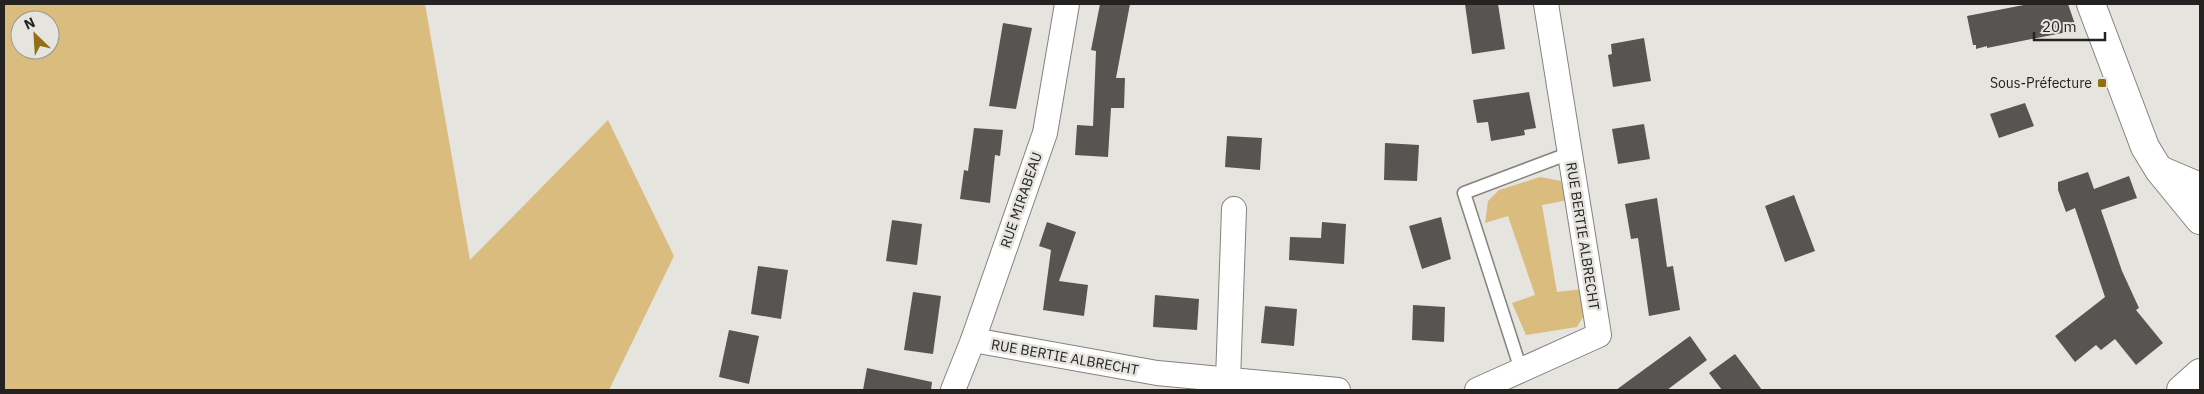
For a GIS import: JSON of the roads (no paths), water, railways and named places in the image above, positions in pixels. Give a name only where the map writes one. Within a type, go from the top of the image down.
[{"type":"main road","points":[[2090,4],[2145,147],[2159,170],[2200,220]]},
{"type":"main road","points":[[2159,170],[2200,187]]},
{"type":"street","name":"RUE MIRABEAU","points":[[953,390],[973,340],[1044,133],[1067,4]]},
{"type":"street","name":"RUE BERTIE ALBRECHT","points":[[1477,390],[1599,335],[1546,4]]},
{"type":"street","points":[[1228,380],[1234,209]]},
{"type":"street","name":"RUE BERTIE ALBRECHT","points":[[973,340],[1154,382],[1228,380],[1338,390]]},
{"type":"lane","points":[[1521,370],[1464,193],[1570,154]]},
{"type":"place","name":"Sous-Préfecture","points":[[2102,83]]}]
